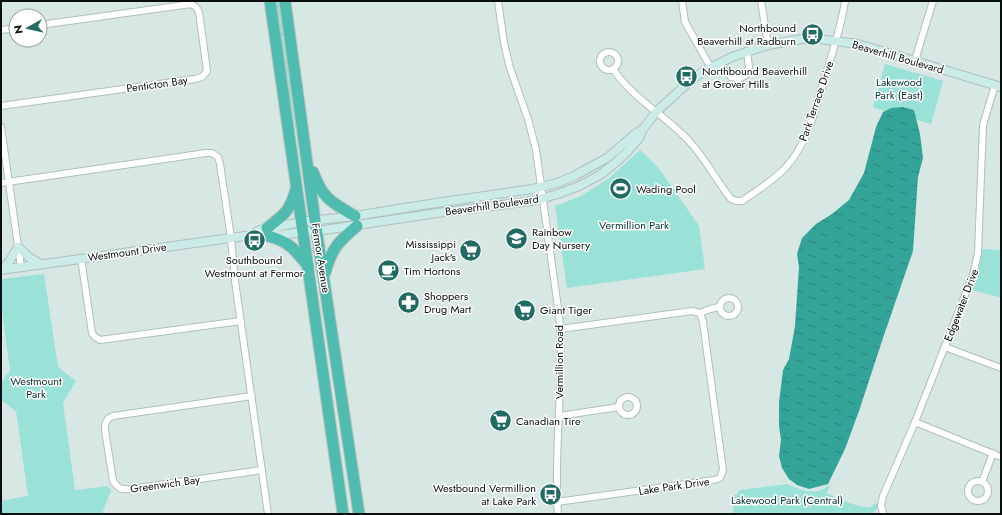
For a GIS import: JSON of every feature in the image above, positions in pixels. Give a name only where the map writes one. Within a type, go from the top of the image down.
[{"type":"highway","name":"Fermor Avenue","points":[[270,1],[343,514]]},
{"type":"highway","name":"Fermor Avenue","points":[[285,1],[316,226],[359,514]]},
{"type":"highway","points":[[306,155],[318,185],[324,195],[356,221],[335,247],[329,258],[324,277]]},
{"type":"highway","points":[[296,187],[288,210],[268,232],[287,243],[308,266]]},
{"type":"street","name":"Vermillion Road","points":[[498,1],[510,68],[528,119],[536,150],[560,329],[558,514]]},
{"type":"street","points":[[682,1],[685,22],[711,68]]},
{"type":"street","points":[[761,1],[768,45]]},
{"type":"street","name":"Park Terrace Drive","points":[[613,69],[627,87],[690,142],[731,199],[742,201],[774,178],[786,167],[798,151],[807,134],[836,41],[845,1]]},
{"type":"street","points":[[915,60],[933,1]]},
{"type":"street","name":"Penticton Bay","points":[[1,106],[196,79],[202,77],[207,71],[199,12],[196,7],[191,4],[48,24]]},
{"type":"street","name":"Beaverhill Boulevard","points":[[316,226],[437,213],[543,198],[579,186],[600,175],[627,152],[639,138],[643,129],[656,112],[690,81],[711,68],[747,51],[768,45],[802,39],[819,39],[858,44],[998,86]]},
{"type":"street","points":[[719,64],[731,77],[739,79],[746,74],[749,67],[747,51]]},
{"type":"street","name":"Edgewater Drive","points":[[883,514],[881,505],[883,496],[915,422],[976,264],[983,125],[998,86]]},
{"type":"street","points":[[1,127],[21,267]]},
{"type":"street","name":"Beaverhill Boulevard","points":[[356,221],[557,183],[594,166],[607,158],[634,134],[643,129]]},
{"type":"street","points":[[1,183],[212,153],[218,157],[231,238],[268,514]]},
{"type":"street","name":"Westmount Drive","points":[[1,270],[316,226]]},
{"type":"street","points":[[18,247],[32,260],[41,264]]},
{"type":"street","points":[[1,270],[9,262],[18,247]]},
{"type":"street","points":[[81,258],[92,333],[95,338],[100,340],[241,321]]},
{"type":"street","points":[[560,329],[692,311],[700,313],[710,309],[719,308]]},
{"type":"street","name":"Lake Park Drive","points":[[557,502],[714,480],[722,476],[723,468],[703,322],[700,313]]},
{"type":"street","points":[[945,346],[1001,368]]},
{"type":"street","name":"Greenwich Bay","points":[[252,396],[113,416],[105,423],[113,481],[118,487],[123,489],[262,470]]},
{"type":"street","points":[[559,416],[619,407]]},
{"type":"street","points":[[915,422],[1001,457]]},
{"type":"street","points":[[982,482],[993,453]]},
{"type":"green space","points":[[274,1],[281,1],[308,212],[295,126],[284,70]]},
{"type":"green space","name":"Lakewood Park (East)","points":[[885,64],[943,81],[931,124],[917,120],[913,110],[899,108],[884,111],[873,107]]},
{"type":"green space","name":"Vermillion Park","points":[[640,150],[658,167],[699,226],[705,269],[567,288],[555,206],[581,196],[609,178]]},
{"type":"green space","points":[[982,249],[1001,250],[1001,298],[972,290],[979,270]]},
{"type":"green space","name":"Westmount Park","points":[[44,274],[58,367],[76,381],[63,403],[75,490],[107,486],[111,490],[102,514],[1,514],[1,501],[28,496],[16,411],[1,400],[1,383],[10,370],[1,305],[1,279]]},
{"type":"green space","name":"Lakewood Park (Central)","points":[[787,484],[802,490],[810,491],[820,491],[830,485],[827,493],[831,495],[866,507],[870,507],[875,503],[878,504],[878,508],[871,514],[734,514],[732,495],[736,495],[740,490]]},
{"type":"water","points":[[903,107],[914,110],[920,134],[923,158],[918,177],[913,251],[845,449],[828,484],[809,489],[797,485],[789,479],[782,468],[779,456],[781,440],[779,426],[779,402],[783,370],[789,359],[795,326],[799,267],[797,254],[802,238],[816,224],[832,214],[849,200],[864,173],[876,127],[883,112],[891,108]]},
{"type":"water","name":"Wading Pool","points":[[617,183],[623,183],[627,187],[627,193],[623,197],[617,197],[613,193],[613,187]]},
{"type":"place","name":"Northbound Beaverhill at Radburn","points":[[812,34]]},
{"type":"place","name":"Northbound Beaverhill at Grover Hills","points":[[686,77]]},
{"type":"place","name":"Wading Pool","points":[[620,189]]},
{"type":"place","name":"Rainbow Day Nursery","points":[[517,238]]},
{"type":"place","name":"Southbound Westmount at Fermor","points":[[254,240]]},
{"type":"place","name":"Mississippi Jack's","points":[[471,250]]},
{"type":"place","name":"Tim Hortons","points":[[389,271]]},
{"type":"place","name":"Shoppers Drug Mart","points":[[408,302]]},
{"type":"place","name":"Giant Tiger","points":[[524,310]]},
{"type":"place","name":"Canadian Tire","points":[[500,421]]},
{"type":"place","name":"Westbound Vermillion at Lake Park","points":[[551,494]]}]
